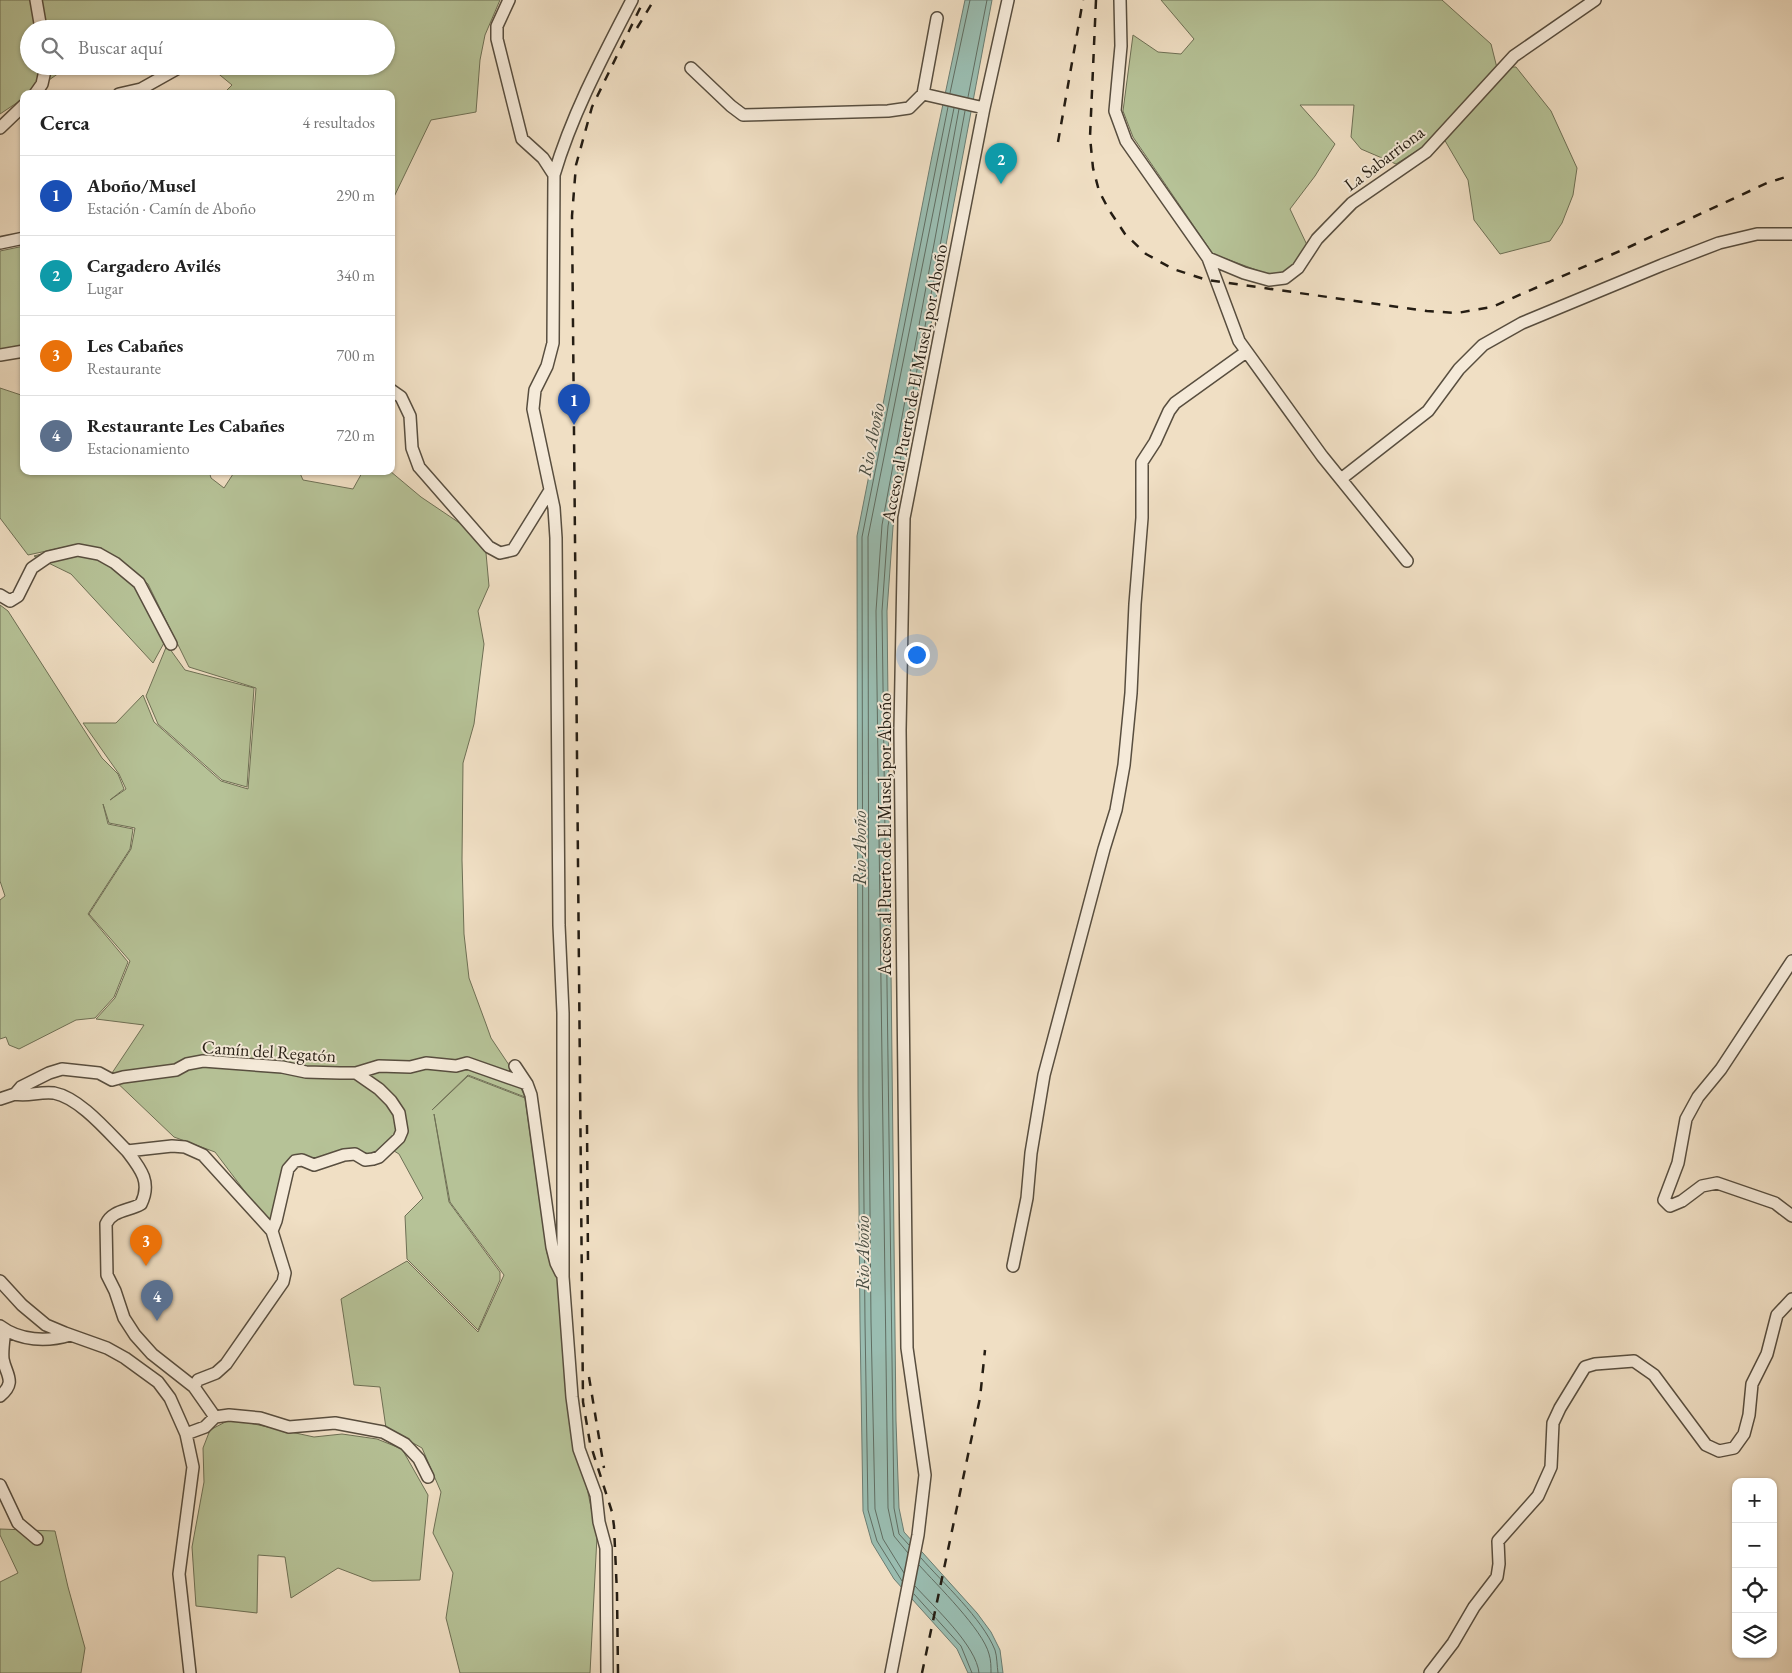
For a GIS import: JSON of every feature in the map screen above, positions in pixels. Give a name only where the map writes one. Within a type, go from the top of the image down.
[{"type":"street","points":[[36,0],[39,20]]},
{"type":"street","points":[[509,0],[497,26],[497,39],[522,139],[543,158],[554,175]]},
{"type":"street","points":[[607,1673],[606,1548],[599,1522],[596,1494],[579,1449],[572,1397],[563,1277],[563,1022],[559,896],[556,538],[554,508],[549,492],[533,409],[535,390],[547,366],[553,343],[554,175],[561,151],[598,66],[632,0]]},
{"type":"street","name":"Acceso al Puerto de El Musel, por Aboño","points":[[891,1673],[918,1535],[925,1475],[907,1348],[900,730],[904,518],[981,107],[1008,0]]},
{"type":"street","points":[[1120,0],[1121,46],[1115,111],[1126,141],[1208,258],[1239,341],[1246,352],[1322,456],[1407,561]]},
{"type":"street","name":"La Sabarriona","points":[[1208,258],[1260,278],[1269,280],[1285,278],[1298,268],[1316,239],[1352,203],[1426,152],[1514,56],[1595,0]]},
{"type":"street","points":[[691,68],[743,115],[888,111],[909,108],[923,94],[937,18]]},
{"type":"street","points":[[38,90],[42,84],[44,75]]},
{"type":"street","points":[[137,90],[166,75]]},
{"type":"street","points":[[923,94],[981,107]]},
{"type":"street","points":[[0,128],[20,109]]},
{"type":"street","points":[[1341,479],[1428,411],[1458,369],[1483,345],[1522,323],[1719,243],[1757,234],[1792,234]]},
{"type":"street","points":[[0,243],[20,239]]},
{"type":"street","points":[[0,355],[20,352]]},
{"type":"street","points":[[1013,1266],[1028,1198],[1031,1153],[1044,1075],[1116,810],[1124,765],[1131,693],[1135,604],[1142,518],[1142,462],[1155,442],[1169,411],[1175,403],[1246,352]]},
{"type":"street","points":[[395,393],[401,397],[410,416],[412,448],[419,467],[489,548],[500,553],[512,550],[549,492]]},
{"type":"street","points":[[0,595],[10,601],[18,596],[32,568],[48,557],[78,550],[99,554],[115,563],[139,583],[171,644]]},
{"type":"street","points":[[1792,961],[1722,1069],[1694,1104],[1686,1119],[1678,1162],[1664,1200],[1670,1206],[1682,1201],[1702,1186],[1717,1183],[1775,1203],[1792,1216]]},
{"type":"street","name":"Camín del Regatón","points":[[15,1094],[21,1087],[49,1073],[62,1069],[98,1073],[112,1080],[176,1070],[188,1064],[203,1061],[282,1067],[306,1072],[356,1073],[379,1066],[410,1067],[426,1063],[456,1066],[467,1063],[527,1084]]},
{"type":"street","points":[[515,1066],[527,1084],[531,1095],[552,1247],[556,1263],[563,1277]]},
{"type":"street","points":[[272,1231],[288,1168],[294,1161],[302,1160],[314,1165],[338,1156],[354,1154],[365,1160],[372,1159],[379,1157],[399,1138],[402,1131],[399,1113],[379,1089],[356,1073]]},
{"type":"street","points":[[0,1099],[15,1094],[24,1096],[41,1092],[56,1094],[69,1099],[86,1110],[127,1151],[142,1170],[145,1180],[144,1197],[141,1204],[113,1214],[108,1218],[106,1224],[107,1275],[115,1291],[124,1318],[135,1335],[152,1354],[194,1387],[215,1417]]},
{"type":"street","points":[[127,1151],[185,1147],[203,1154],[272,1231],[285,1273],[283,1282],[226,1364],[216,1373],[198,1380],[194,1387]]},
{"type":"street","points":[[0,1281],[22,1305],[46,1325],[107,1348],[158,1382],[170,1398],[186,1434],[193,1467],[179,1574],[190,1673]]},
{"type":"street","points":[[1430,1673],[1454,1643],[1474,1607],[1496,1576],[1499,1564],[1498,1541],[1538,1496],[1551,1467],[1553,1423],[1585,1368],[1596,1364],[1634,1362],[1654,1375],[1706,1445],[1719,1451],[1734,1448],[1744,1434],[1749,1415],[1752,1384],[1767,1354],[1777,1315],[1792,1299]]},
{"type":"street","points":[[0,1396],[6,1391],[9,1383],[3,1359],[2,1328],[25,1338],[42,1340],[70,1335]]},
{"type":"street","points":[[186,1434],[205,1427],[215,1417],[229,1415],[260,1418],[289,1427],[335,1423],[383,1432],[405,1444],[419,1459],[428,1477]]},
{"type":"street","points":[[0,1485],[18,1523],[37,1539]]},
{"type":"green space","points":[[0,0],[39,0],[44,20],[20,20],[20,75],[56,75],[35,90],[20,90],[20,101],[0,114]]},
{"type":"green space","points":[[40,0],[500,0],[485,35],[480,60],[476,112],[431,120],[395,195],[395,90],[227,90],[232,85],[220,75],[395,75],[395,20],[45,20]]},
{"type":"green space","points":[[1161,0],[1442,0],[1491,44],[1497,68],[1423,147],[1396,164],[1361,149],[1351,137],[1354,105],[1300,105],[1335,144],[1315,176],[1290,209],[1307,245],[1295,265],[1282,275],[1270,275],[1213,254],[1133,137],[1123,111],[1133,35],[1158,52],[1181,54],[1194,39]]},
{"type":"green space","points":[[1510,67],[1516,67],[1551,111],[1577,168],[1573,195],[1562,223],[1550,241],[1500,254],[1474,220],[1468,180],[1444,139]]},
{"type":"green space","points":[[20,247],[20,347],[0,351],[0,251]]},
{"type":"green space","points":[[0,388],[20,395],[20,475],[210,475],[211,478],[224,488],[232,475],[301,475],[303,480],[353,489],[361,475],[395,475],[421,497],[461,524],[486,553],[489,586],[478,611],[484,644],[474,724],[463,763],[462,860],[464,934],[469,978],[491,1038],[513,1071],[525,1097],[468,1075],[432,1110],[468,1076],[525,1098],[547,1253],[559,1281],[572,1416],[597,1536],[590,1673],[460,1673],[446,1618],[453,1573],[433,1533],[441,1492],[422,1448],[386,1428],[380,1387],[354,1385],[341,1299],[407,1261],[478,1332],[504,1275],[450,1202],[434,1114],[449,1202],[500,1272],[500,1280],[478,1330],[407,1259],[405,1216],[423,1198],[399,1154],[386,1146],[368,1157],[314,1163],[298,1157],[272,1221],[268,1222],[215,1152],[174,1137],[110,1076],[144,1025],[96,1019],[115,998],[130,961],[89,914],[131,849],[135,828],[109,823],[103,804],[108,824],[133,829],[130,849],[88,914],[128,962],[114,997],[95,1018],[76,1020],[19,1049],[9,1045],[6,1037],[0,1039],[0,900],[5,896],[0,881],[0,605],[8,611],[102,758],[118,774],[124,789],[110,800],[126,789],[119,774],[83,723],[116,723],[143,695],[154,722],[221,781],[248,789],[256,688],[189,667],[148,584],[112,555],[79,544],[28,555],[0,518]]},
{"type":"green space","points":[[45,553],[112,556],[147,585],[156,603],[164,643],[153,663],[71,574],[34,556]]},
{"type":"green space","points":[[167,645],[185,670],[254,688],[247,787],[222,780],[158,724],[146,696]]},
{"type":"green space","points":[[231,1419],[314,1437],[342,1434],[377,1439],[402,1449],[428,1495],[420,1580],[372,1581],[338,1568],[291,1598],[285,1557],[258,1555],[257,1613],[196,1606],[192,1547],[204,1482],[203,1448],[210,1430]]},
{"type":"green space","points":[[0,1529],[55,1531],[85,1648],[81,1673],[0,1673],[0,1582],[18,1573],[0,1535]]},
{"type":"water","name":"Rio Aboño","points":[[965,0],[992,0],[893,527],[887,611],[896,1421],[899,1508],[904,1532],[977,1613],[991,1632],[1000,1650],[1003,1673],[968,1673],[957,1649],[894,1579],[872,1543],[863,1511],[858,1096],[857,536],[932,156]]},
{"type":"railway","points":[[618,1673],[614,1526],[612,1512],[590,1443],[583,1402],[572,216],[576,165],[592,107],[644,0]]},
{"type":"railway","points":[[637,28],[654,0]]},
{"type":"railway","points":[[1058,142],[1083,0]]},
{"type":"railway","points":[[1096,0],[1090,137],[1093,168],[1099,191],[1125,234],[1146,254],[1173,269],[1207,280],[1427,311],[1457,313],[1492,307],[1629,247],[1767,183],[1792,175]]},
{"type":"railway","points":[[587,1125],[588,1262]]},
{"type":"railway","points":[[922,1673],[980,1398],[985,1350]]},
{"type":"railway","points":[[589,1377],[604,1468]]},
{"type":"place","name":"Cargadero Avilés","points":[[1001,184]]},
{"type":"place","name":"Aboño/Musel","points":[[574,425]]},
{"type":"place","name":"Les Cabañes","points":[[146,1266]]},
{"type":"place","name":"Restaurante Les Cabañes","points":[[157,1321]]}]
